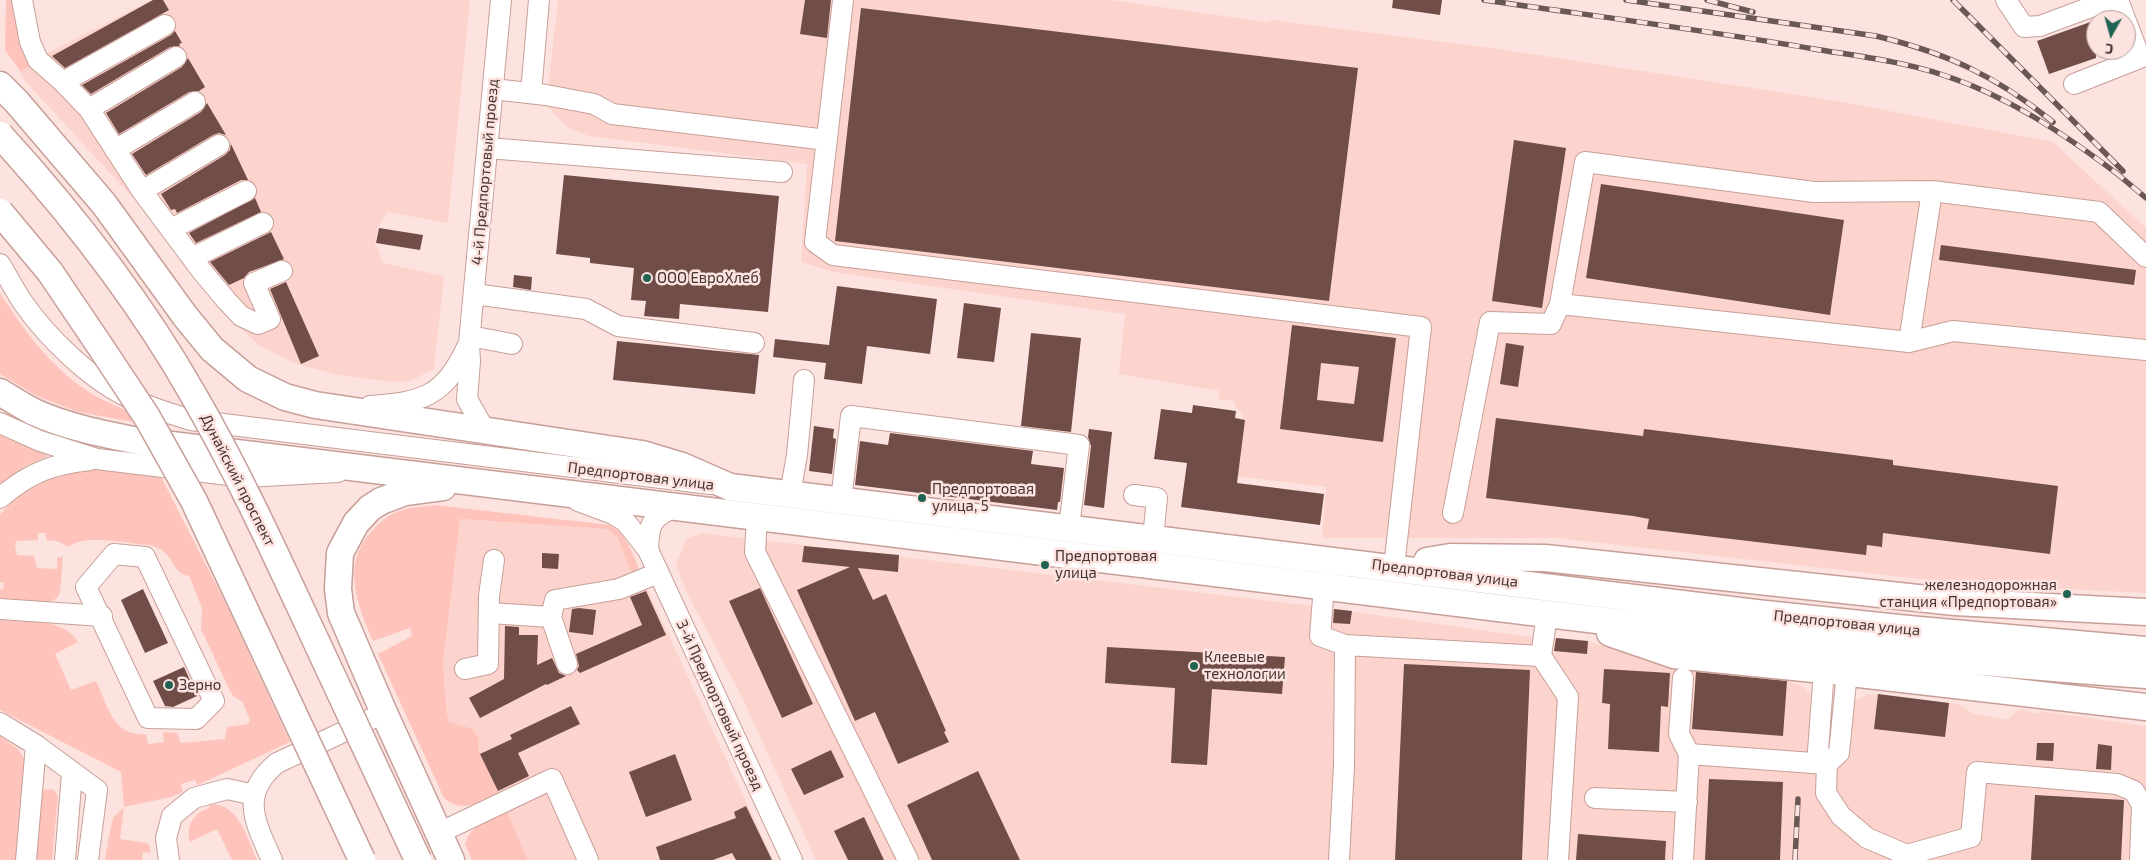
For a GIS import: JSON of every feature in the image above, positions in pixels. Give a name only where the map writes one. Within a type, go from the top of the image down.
[{"type":"main road","points":[[8,93],[104,204],[185,316],[212,349],[248,379],[267,389],[300,401],[338,409],[484,429],[642,454],[682,466],[730,487]]},
{"type":"main road","name":"Дунайский проспект","points":[[0,135],[37,176],[100,253],[153,330],[194,395],[249,496],[418,860]]},
{"type":"main road","points":[[0,212],[50,272],[147,417],[190,493],[294,711],[362,860]]},
{"type":"main road","name":"Предпортовая улица","points":[[0,392],[33,412],[62,424],[98,434],[138,441],[1324,586],[1558,617],[1869,651],[2061,656]]},
{"type":"main road","points":[[451,860],[341,613],[338,590],[340,553],[356,523],[370,508],[381,501],[405,492],[473,482]]},
{"type":"main road","name":"Предпортовая улица","points":[[730,487],[1394,567],[1756,613],[2061,656]]},
{"type":"main road","points":[[1394,567],[1450,557],[1545,558],[1955,602],[2146,612]]},
{"type":"main road","points":[[1558,617],[1674,655],[1835,671],[2146,707]]},
{"type":"main road","points":[[2061,656],[2146,650]]},
{"type":"main road","points":[[2061,656],[2146,675]]},
{"type":"street","points":[[22,0],[30,42],[38,60],[89,109],[142,191],[192,258],[241,316],[258,324],[270,319],[254,283],[282,271]]},
{"type":"street","name":"4-й Предпортовый проезд","points":[[469,339],[501,0]]},
{"type":"street","points":[[531,93],[539,0]]},
{"type":"street","points":[[843,0],[815,242],[833,255],[1422,327],[1394,567]]},
{"type":"street","points":[[2006,0],[2024,27],[2040,26],[2110,0]]},
{"type":"street","points":[[2074,84],[2140,58],[2139,36],[2118,0]]},
{"type":"street","points":[[63,82],[165,25]]},
{"type":"street","points":[[89,109],[176,57]]},
{"type":"street","points":[[493,89],[531,93],[594,104],[612,114],[827,140]]},
{"type":"street","points":[[116,150],[195,102]]},
{"type":"street","points":[[142,191],[219,145]]},
{"type":"street","points":[[488,148],[782,172]]},
{"type":"street","points":[[1453,513],[1490,322],[1551,324],[1560,304],[1584,162],[1814,192],[1932,191],[2099,212],[2146,258]]},
{"type":"street","points":[[171,229],[246,191]]},
{"type":"street","points":[[1909,342],[1932,191]]},
{"type":"street","points":[[192,258],[263,223]]},
{"type":"street","name":"Предпортовая улица","points":[[0,264],[24,304],[74,359],[93,375],[124,396],[146,406],[191,420],[730,487]]},
{"type":"street","points":[[474,294],[586,309],[618,326],[754,343]]},
{"type":"street","points":[[1560,304],[1909,342],[1953,331],[2146,350]]},
{"type":"street","points":[[338,409],[386,405],[422,399],[436,390],[456,370],[469,339]]},
{"type":"street","points":[[469,339],[512,344]]},
{"type":"street","points":[[469,339],[470,361],[467,399],[484,429]]},
{"type":"street","points":[[790,494],[797,455],[804,380]]},
{"type":"street","points":[[840,500],[851,416],[1079,445],[1069,528]]},
{"type":"street","points":[[0,423],[40,441],[97,459],[245,477],[307,475],[367,468]]},
{"type":"street","points":[[0,498],[25,479],[44,469],[66,462],[97,459]]},
{"type":"street","name":"3-й Предпортовый проезд","points":[[549,491],[625,520],[648,550],[792,860]]},
{"type":"street","points":[[1134,495],[1157,498],[1152,538]]},
{"type":"street","points":[[648,550],[653,520],[658,515],[675,507]]},
{"type":"street","points":[[758,517],[754,552],[908,860]]},
{"type":"street","points":[[114,554],[145,557],[214,701],[196,719],[148,718],[102,616],[86,587],[114,554]]},
{"type":"street","points":[[465,669],[488,664],[489,596],[494,560]]},
{"type":"street","points":[[567,664],[551,617],[555,600],[619,589],[658,573]]},
{"type":"street","points":[[1324,586],[1320,636],[1345,645],[1541,656]]},
{"type":"street","points":[[0,609],[102,616]]},
{"type":"street","points":[[490,613],[551,617]]},
{"type":"street","points":[[1541,656],[1558,617]]},
{"type":"street","points":[[1339,860],[1344,766],[1345,645]]},
{"type":"street","points":[[1541,656],[1568,696],[1558,860]]},
{"type":"street","points":[[1835,671],[1818,751],[1827,764],[1826,793],[1841,816],[1867,838],[1907,858],[1970,837],[1977,772],[2117,784],[2134,791],[2142,806],[2140,860]]},
{"type":"street","points":[[1683,860],[1689,754],[1679,734],[1684,678]]},
{"type":"street","points":[[272,860],[254,818],[252,807],[262,778],[277,763],[384,713]]},
{"type":"street","points":[[0,722],[36,745],[97,790],[88,860]]},
{"type":"street","points":[[26,860],[36,745]]},
{"type":"street","points":[[1689,754],[1827,764]]},
{"type":"street","points":[[65,860],[72,772]]},
{"type":"street","points":[[439,833],[552,779],[588,860]]},
{"type":"street","points":[[169,860],[166,838],[172,816],[194,798],[227,789],[255,795]]},
{"type":"street","points":[[1595,798],[1687,802]]},
{"type":"shaded area","points":[[6,0],[14,0],[32,64],[21,72],[5,50]]},
{"type":"shaded area","points":[[151,0],[470,0],[448,223],[387,212],[378,228],[375,242],[383,263],[444,276],[434,369],[410,381],[391,382],[339,375],[296,364],[260,346],[221,308],[170,238],[23,79],[21,72],[48,53]]},
{"type":"shaded area","points":[[558,0],[1111,0],[1266,22],[1272,20],[1499,49],[1837,101],[2053,142],[2146,228],[2146,593],[1965,584],[1557,538],[1322,538],[1326,487],[1236,476],[1243,415],[1235,406],[1234,401],[1218,399],[1219,391],[1119,374],[1125,314],[833,272],[801,262],[807,164],[589,136],[568,128],[546,105]]},
{"type":"shaded area","points":[[0,293],[31,338],[69,377],[99,398],[156,422],[162,427],[78,412],[37,396],[0,374]]},
{"type":"shaded area","points":[[0,435],[48,456],[27,465],[0,484]]},
{"type":"shaded area","points":[[88,469],[160,475],[226,604],[290,742],[197,785],[195,780],[181,784],[183,792],[171,797],[124,807],[121,772],[0,710],[0,620],[43,622],[63,628],[71,634],[78,642],[55,654],[71,690],[96,681],[113,718],[126,731],[135,734],[146,734],[148,744],[164,742],[163,732],[177,733],[181,743],[225,739],[227,727],[248,724],[250,720],[242,701],[234,697],[230,691],[201,629],[202,608],[189,576],[181,573],[168,556],[158,548],[150,545],[107,540],[85,541],[69,547],[57,541],[46,540],[46,533],[38,533],[38,540],[16,541],[17,555],[34,556],[37,568],[57,569],[57,558],[63,556],[60,593],[57,598],[47,604],[0,601],[0,589],[3,589],[4,583],[0,582],[0,514],[20,496],[40,484],[62,475]]},
{"type":"shaded area","points":[[435,505],[609,525],[615,528],[625,539],[641,573],[635,580],[617,537],[607,529],[460,519],[443,664],[447,715],[449,722],[473,729],[479,740],[478,748],[499,794],[478,803],[464,806],[451,803],[444,798],[378,654],[412,636],[410,628],[373,641],[362,614],[355,586],[354,572],[356,559],[361,546],[376,526],[386,518],[402,510]]},
{"type":"shaded area","points":[[460,519],[607,529],[617,537],[638,588],[645,584],[773,860],[528,860],[478,748],[479,740],[449,722],[447,715],[443,664]]},
{"type":"shaded area","points":[[702,533],[1321,607],[1544,639],[1588,641],[1662,666],[1787,678],[1787,681],[1802,686],[1811,695],[1809,731],[1849,734],[1853,701],[1869,694],[1959,704],[1974,714],[2008,720],[2021,709],[2039,714],[2040,711],[2146,726],[2146,860],[816,860],[742,697],[687,593],[676,565],[686,539]]},
{"type":"shaded area","points":[[0,736],[18,749],[25,760],[17,860],[0,860]]},
{"type":"shaded area","points":[[44,790],[54,790],[58,796],[52,860],[35,860],[41,794]]},
{"type":"shaded area","points":[[209,804],[219,805],[235,815],[245,832],[257,860],[232,860],[217,829],[190,842],[189,831],[192,821],[199,813],[209,808]]},
{"type":"shaded area","points":[[124,807],[120,839],[147,843],[150,846],[150,853],[143,852],[142,860],[105,860],[113,818]]},
{"type":"shaded area","points":[[507,812],[528,860],[472,860],[465,844],[468,837],[476,827],[487,820]]},
{"type":"building","points":[[153,0],[163,0],[169,10],[65,68],[52,56]]},
{"type":"building","points":[[805,0],[831,0],[827,38],[800,34]]},
{"type":"building","points":[[1393,0],[1442,0],[1440,15],[1392,8]]},
{"type":"building","points":[[861,8],[1358,68],[1329,301],[835,241]]},
{"type":"building","points":[[2086,24],[2086,60],[2090,60],[2049,74],[2037,41]]},
{"type":"building","points":[[175,31],[182,43],[179,44],[180,46],[170,47],[91,94],[82,85],[171,35]]},
{"type":"building","points":[[188,58],[205,87],[199,91],[189,92],[119,134],[106,113],[182,67]]},
{"type":"building","points":[[207,103],[226,135],[219,133],[213,135],[146,175],[132,154],[201,112]]},
{"type":"building","points":[[1514,140],[1566,148],[1542,308],[1492,301]]},
{"type":"building","points":[[231,144],[248,180],[241,180],[177,213],[175,209],[171,210],[161,194],[225,155],[230,150]]},
{"type":"building","points":[[564,175],[779,196],[768,312],[680,304],[679,319],[644,316],[646,301],[631,300],[634,268],[590,263],[590,258],[556,254]]},
{"type":"building","points":[[1601,184],[1844,220],[1830,315],[1586,278]]},
{"type":"building","points":[[255,198],[261,212],[196,243],[189,233]]},
{"type":"building","points":[[379,228],[423,235],[420,250],[376,243]]},
{"type":"building","points":[[271,232],[284,259],[249,272],[244,278],[229,285],[210,262]]},
{"type":"building","points":[[1941,245],[2136,270],[2134,285],[1939,260]]},
{"type":"building","points":[[514,275],[532,277],[531,290],[513,287]]},
{"type":"building","points":[[286,282],[319,356],[301,364],[270,289]]},
{"type":"building","points":[[837,286],[937,299],[930,354],[867,346],[862,384],[824,379],[826,363],[773,357],[775,339],[829,345]]},
{"type":"building","points":[[964,303],[1001,308],[994,362],[957,358]]},
{"type":"building","points":[[1292,325],[1396,338],[1383,442],[1280,429]],"holes":[[[1321,363],[1359,367],[1354,404],[1317,400]]]},
{"type":"building","points":[[1031,333],[1081,338],[1071,432],[1021,426]]},
{"type":"building","points":[[617,341],[759,355],[755,394],[613,380]]},
{"type":"building","points":[[1506,343],[1524,346],[1518,387],[1500,384]]},
{"type":"building","points":[[1193,405],[1236,411],[1235,418],[1245,420],[1237,483],[1324,494],[1320,525],[1181,507],[1187,463],[1154,459],[1161,409],[1192,413]]},
{"type":"building","points":[[1496,418],[1643,436],[1644,429],[1893,460],[1893,465],[2058,486],[2050,554],[1883,533],[1882,547],[1867,545],[1866,555],[1647,529],[1649,519],[1486,498]]},
{"type":"building","points":[[814,426],[834,429],[833,438],[836,439],[832,474],[809,471]]},
{"type":"building","points":[[1089,429],[1112,432],[1104,508],[1084,505],[1091,446],[1088,437]]},
{"type":"building","points":[[890,433],[1033,451],[1031,464],[1064,468],[1060,502],[1058,502],[1057,510],[855,485],[860,441],[888,445]]},
{"type":"building","points":[[804,546],[899,555],[898,572],[858,568],[873,600],[886,594],[946,731],[944,732],[949,742],[898,764],[875,712],[855,721],[797,590],[850,567],[802,562]]},
{"type":"building","points":[[542,553],[559,554],[558,569],[542,568]]},
{"type":"building","points":[[760,588],[813,704],[782,718],[729,601]]},
{"type":"building","points":[[143,589],[168,643],[145,653],[121,600]]},
{"type":"building","points":[[646,591],[666,635],[580,673],[577,670],[579,666],[576,654],[642,625],[630,597]]},
{"type":"building","points":[[572,609],[596,610],[593,635],[569,632]]},
{"type":"building","points":[[1334,609],[1352,611],[1350,624],[1333,623]]},
{"type":"building","points":[[505,626],[519,627],[519,635],[538,635],[537,665],[552,658],[559,673],[566,676],[546,684],[480,718],[469,698],[504,679]]},
{"type":"building","points":[[1556,638],[1588,641],[1587,654],[1554,651]]},
{"type":"building","points":[[1107,647],[1285,657],[1282,694],[1212,689],[1207,765],[1171,763],[1175,688],[1105,683]]},
{"type":"building","points":[[1404,664],[1530,670],[1522,860],[1395,860]]},
{"type":"building","points":[[184,667],[197,696],[173,707],[165,706],[153,681]]},
{"type":"building","points":[[1604,669],[1670,673],[1668,707],[1661,706],[1659,752],[1608,749],[1610,704],[1602,703]]},
{"type":"building","points":[[1696,672],[1787,681],[1783,736],[1692,729]]},
{"type":"building","points":[[1878,694],[1949,703],[1945,737],[1874,729]]},
{"type":"building","points":[[571,706],[580,724],[518,753],[529,776],[498,791],[480,754],[512,739],[510,735]]},
{"type":"building","points":[[2037,743],[2054,743],[2053,761],[2036,760]]},
{"type":"building","points":[[2098,744],[2112,746],[2111,770],[2096,769]]},
{"type":"building","points":[[831,750],[844,777],[804,795],[791,769]]},
{"type":"building","points":[[675,754],[692,800],[646,817],[629,772]]},
{"type":"building","points":[[978,771],[1020,860],[932,860],[907,805]]},
{"type":"building","points":[[1709,779],[1783,782],[1780,860],[1705,860]]},
{"type":"building","points":[[2035,795],[2124,800],[2121,860],[2031,860]]},
{"type":"building","points":[[746,806],[772,860],[736,860],[732,853],[713,860],[660,860],[656,847],[736,818],[734,812]]},
{"type":"building","points":[[864,817],[884,860],[848,860],[834,831]]},
{"type":"building","points":[[1578,834],[1666,841],[1665,860],[1576,860]]},
{"type":"railway","points":[[1484,0],[1773,42],[1879,59],[1927,70],[1967,84],[2013,105],[2079,146],[2120,176]]},
{"type":"railway","points":[[1626,0],[1876,36],[1902,43],[1926,50],[1970,68],[2011,92],[2053,122]]},
{"type":"railway","points":[[1707,0],[1753,12]]},
{"type":"railway","points":[[1953,0],[2123,171]]},
{"type":"railway","points":[[2115,172],[2146,198]]},
{"type":"railway","points":[[1795,860],[1798,799]]},
{"type":"place","name":"ООО ЕвроХлеб","points":[[647,278]]},
{"type":"place","name":"Предпортовая улица, 5","points":[[922,498]]},
{"type":"place","name":"Предпортовая улица","points":[[1045,565]]},
{"type":"place","name":"железнодорожная станция «Предпортовая»","points":[[2067,594]]},
{"type":"place","name":"Клеевые технологии","points":[[1194,666]]},
{"type":"place","name":"Зерно","points":[[169,685]]}]
